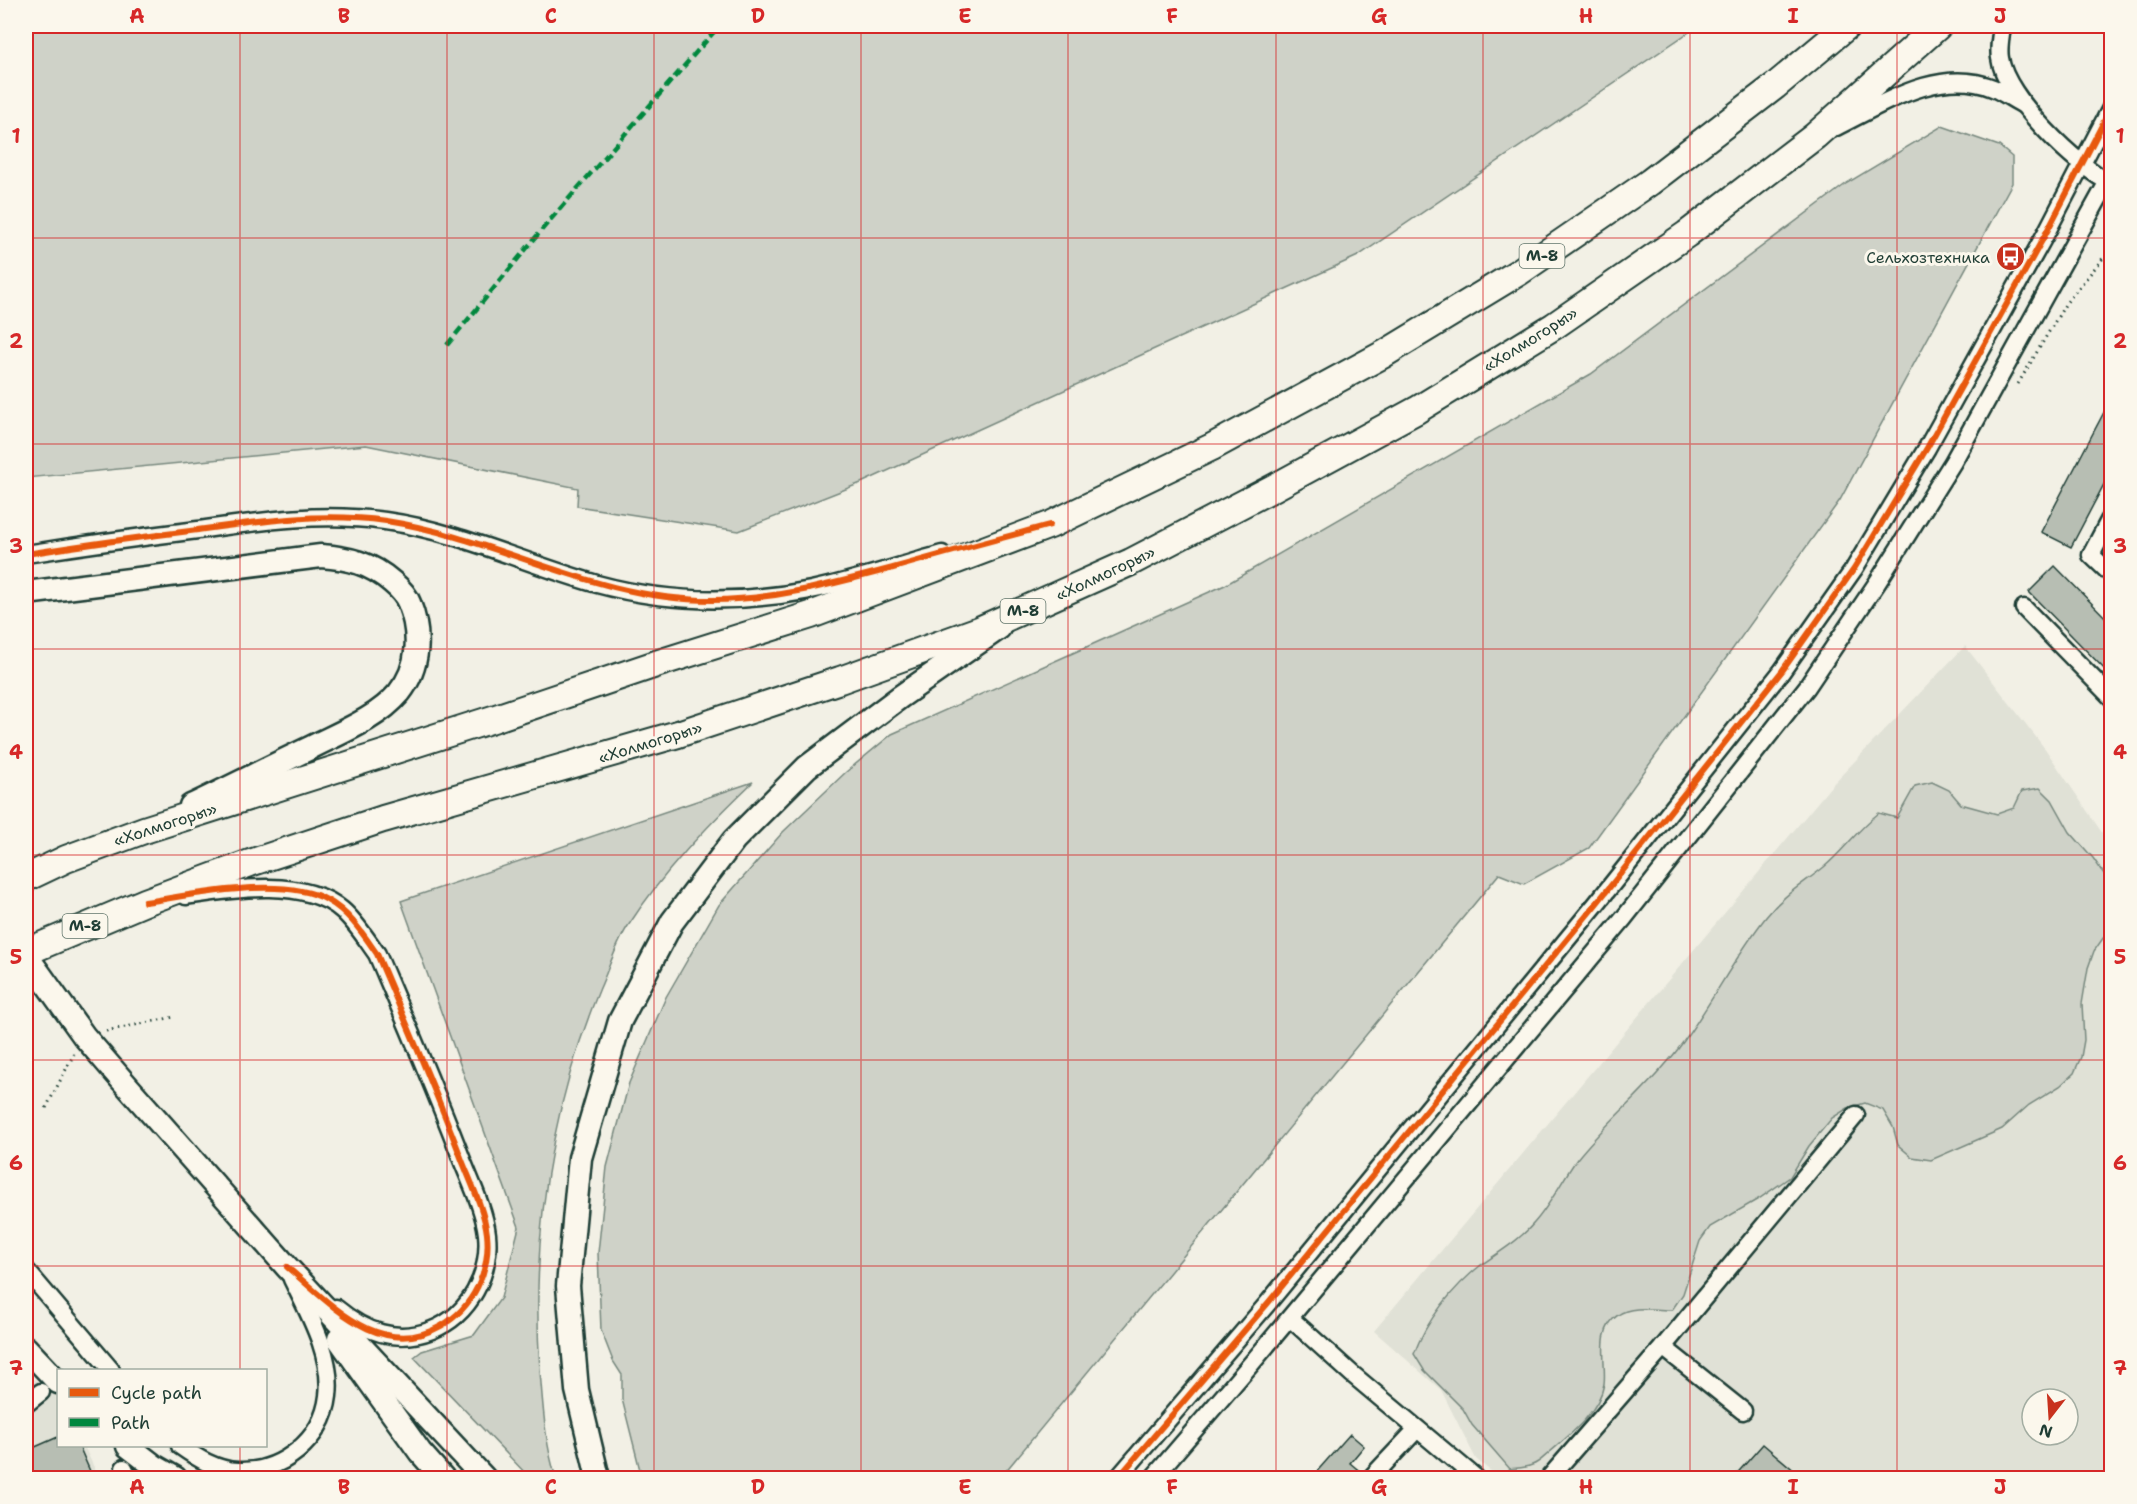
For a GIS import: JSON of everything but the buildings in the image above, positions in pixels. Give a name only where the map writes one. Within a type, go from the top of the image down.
[{"type":"highway","name":"«Холмогоры»","points":[[26,878],[66,858],[144,830],[811,615],[1050,525],[1212,447],[1374,360],[1519,272],[1650,182],[1775,86],[1847,26]]},
{"type":"highway","name":"«Холмогоры»","points":[[26,953],[145,902],[250,863],[383,819],[523,780],[745,713],[979,630],[1142,557],[1275,488],[1417,410],[1554,326],[1668,247],[1815,136],[1938,26]]},
{"type":"main road","points":[[26,593],[193,570],[321,556],[364,562],[380,571],[397,586],[408,600],[415,621],[417,654],[410,675],[400,692],[387,705],[338,734],[144,830]]},
{"type":"main road","points":[[598,1479],[577,1390],[568,1286],[580,1158],[620,1022],[672,922],[734,840],[807,767],[1028,608]]},
{"type":"main road","points":[[26,953],[84,1036],[287,1267],[484,1479]]},
{"type":"main road","points":[[287,1267],[420,1452],[443,1479]]},
{"type":"main road","points":[[26,1348],[50,1387]]},
{"type":"main road","points":[[127,1464],[153,1466],[175,1479]]},
{"type":"street","points":[[1153,1479],[1624,918],[1807,687],[1877,584],[1953,462],[2110,180],[2082,165],[2022,104],[2009,86],[2000,58],[2002,26]]},
{"type":"street","points":[[1815,136],[1917,88],[1941,82],[1967,82],[1992,88],[2022,104]]},
{"type":"street","points":[[1118,1479],[1231,1347],[1597,903],[1782,671],[1854,569],[1927,448],[2045,235],[2112,106]]},
{"type":"street","points":[[2112,515],[2091,555],[2112,575]]},
{"type":"street","points":[[26,554],[257,522],[310,516],[346,517],[419,527],[567,575],[629,592],[666,598],[738,600],[812,590],[1050,525]]},
{"type":"street","points":[[2024,608],[2112,698]]},
{"type":"street","points":[[145,902],[250,888],[305,892],[326,899],[342,910],[359,928],[376,954],[452,1133],[484,1217],[487,1249],[480,1281],[474,1294],[452,1319],[420,1335],[403,1337],[386,1335],[364,1328],[349,1319],[287,1267]]},
{"type":"street","points":[[1549,1479],[1663,1347],[1856,1115]]},
{"type":"street","points":[[181,1447],[196,1458],[217,1467],[238,1471],[260,1469],[285,1460],[302,1447],[315,1431],[324,1412],[328,1395],[328,1377],[318,1335],[287,1267]]},
{"type":"street","points":[[26,1270],[109,1369]]},
{"type":"street","points":[[1290,1318],[1476,1479]]},
{"type":"street","points":[[1663,1347],[1743,1411]]},
{"type":"street","points":[[26,1404],[50,1387]]},
{"type":"street","points":[[1371,1479],[1417,1429]]},
{"type":"path","points":[[2014,389],[2066,303],[2104,257]]},
{"type":"path","points":[[46,1108],[84,1036],[174,1017]]},
{"type":"shaded area","points":[[26,26],[1698,26],[1358,256],[861,483],[739,531],[577,506],[578,488],[366,445],[26,478]]},
{"type":"shaded area","points":[[1942,126],[1999,146],[2012,157],[2012,183],[1840,500],[1589,848],[1524,884],[1499,874],[1000,1478],[642,1478],[622,1399],[622,1375],[613,1361],[601,1330],[598,1253],[607,1167],[629,1083],[666,997],[719,905],[783,832],[846,772],[892,734],[1225,585],[1591,374],[1847,183]]},
{"type":"shaded area","points":[[1965,646],[2046,750],[2111,846],[2111,1478],[1499,1478],[1476,1459],[1441,1390],[1374,1331],[1832,785]]},
{"type":"shaded area","points":[[753,782],[686,850],[628,926],[616,948],[582,1034],[556,1128],[542,1224],[538,1272],[542,1398],[547,1439],[556,1478],[530,1478],[414,1357],[422,1351],[474,1335],[501,1298],[519,1227],[401,901]]},
{"type":"shaded area","points":[[1932,782],[1949,790],[1961,804],[1997,814],[2014,808],[2022,791],[2040,788],[2052,800],[2070,832],[2093,858],[2111,884],[2111,927],[2094,951],[2088,968],[2082,1004],[2084,1040],[2081,1057],[2074,1073],[2060,1086],[2029,1105],[2002,1129],[1931,1160],[1912,1157],[1898,1145],[1893,1127],[1883,1110],[1865,1103],[1848,1108],[1832,1118],[1809,1146],[1790,1177],[1760,1198],[1710,1227],[1700,1241],[1683,1294],[1672,1310],[1630,1310],[1611,1321],[1604,1338],[1604,1384],[1590,1413],[1575,1430],[1535,1464],[1510,1469],[1472,1425],[1463,1409],[1424,1370],[1414,1354],[1433,1317],[1460,1284],[1481,1265],[1522,1235],[1540,1216],[1577,1159],[1666,1064],[1690,1033],[1743,949],[1773,909],[1824,867],[1879,813],[1897,818],[1915,786]]},
{"type":"shaded area","points":[[26,1374],[57,1392],[57,1447],[84,1447],[99,1478],[26,1478]]},
{"type":"marked path","points":[[447,345],[545,226],[719,26]]},
{"type":"cycle path","points":[[1118,1478],[1268,1303],[1597,903],[1782,671],[1854,569],[1927,448],[2045,235],[2112,106]]},
{"type":"cycle path","points":[[26,554],[268,521],[362,518],[428,529],[627,590],[668,597],[712,600],[781,594],[826,585],[1050,525]]},
{"type":"cycle path","points":[[145,902],[238,889],[287,889],[309,893],[327,900],[342,911],[355,924],[377,954],[477,1196],[487,1234],[486,1261],[478,1287],[462,1309],[452,1318],[441,1326],[419,1335],[397,1337],[377,1332],[357,1323],[339,1311],[287,1267]]},
{"type":"place","name":"Сельхозтехника","points":[[2011,257]]}]
